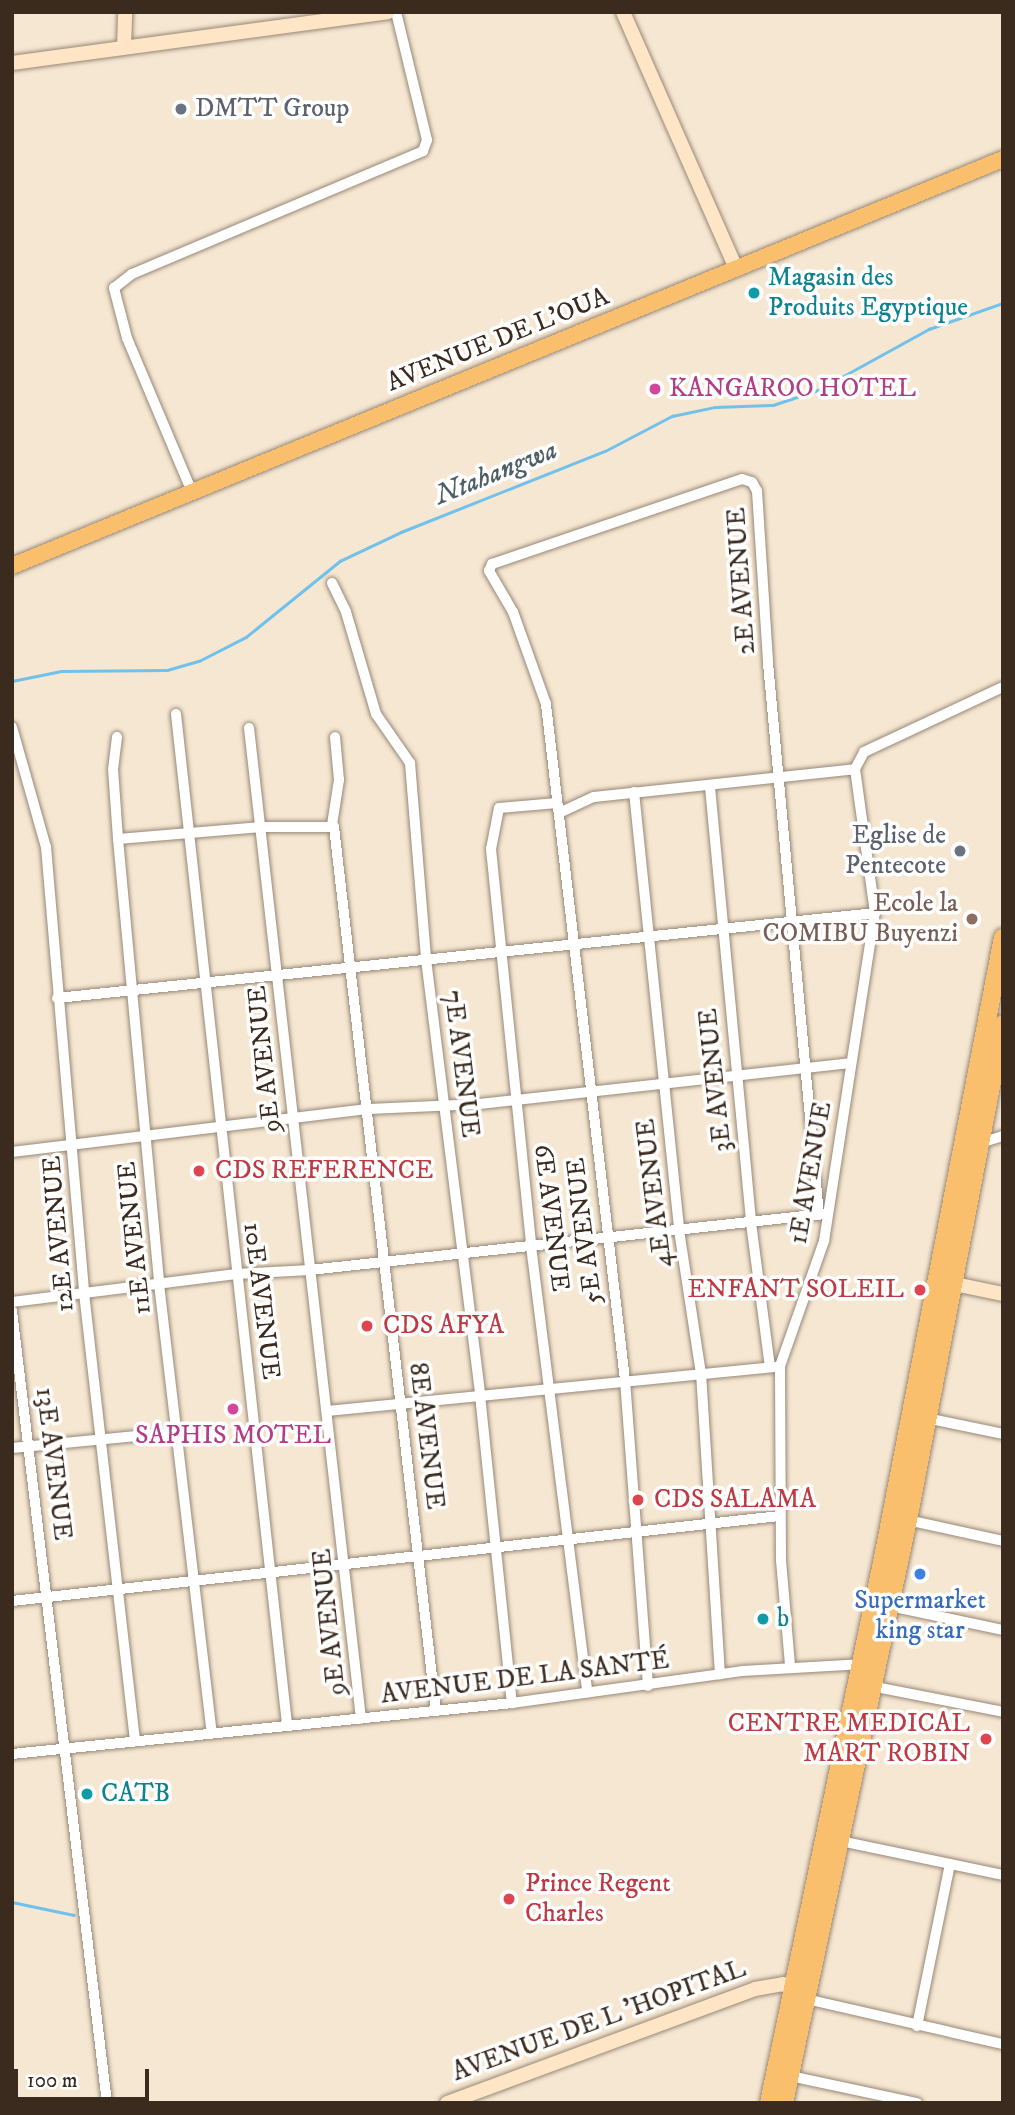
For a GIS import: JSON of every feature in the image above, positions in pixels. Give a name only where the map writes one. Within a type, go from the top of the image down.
[{"type":"highway","points":[[769,2103],[840,1841],[870,1686],[868,1665],[890,1606],[908,1520],[1003,937]]},
{"type":"highway","points":[[784,2103],[800,1994],[868,1665],[889,1516],[980,1143],[1003,1024]]},
{"type":"main road","name":"AVENUE DE L'OUA","points":[[12,566],[1003,159]]},
{"type":"street","points":[[124,47],[125,12]]},
{"type":"street","points":[[12,63],[388,12]]},
{"type":"street","points":[[192,492],[127,338],[114,288],[132,274],[423,151],[427,140],[396,12]]},
{"type":"street","points":[[623,12],[736,268]]},
{"type":"street","name":"2E AVENUE","points":[[558,808],[546,704],[513,612],[490,575],[492,564],[742,479],[752,482],[757,491],[806,1071],[824,1214]]},
{"type":"street","name":"7E AVENUE","points":[[332,583],[353,633],[376,714],[410,764],[426,959],[446,1106],[460,1254],[480,1395],[512,1703]]},
{"type":"street","points":[[558,808],[594,797],[710,787],[855,769],[864,752],[1003,687]]},
{"type":"street","name":"10E AVENUE","points":[[176,714],[287,1725]]},
{"type":"street","name":"12E AVENUE","points":[[12,727],[46,847],[84,1293],[120,1589],[135,1741]]},
{"type":"street","name":"9E AVENUE","points":[[249,728],[346,1563],[361,1719]]},
{"type":"street","name":"11E AVENUE","points":[[117,737],[113,769],[118,839],[159,1284],[197,1580],[212,1733]]},
{"type":"street","name":"8E AVENUE","points":[[335,737],[339,780],[333,829],[369,1109],[383,1263],[420,1555],[436,1711]]},
{"type":"street","name":"1E AVENUE","points":[[790,1665],[780,1516],[775,1367],[824,1241],[824,1214],[876,913],[855,769]]},
{"type":"street","name":"3E AVENUE","points":[[710,787],[721,928],[751,1223],[775,1367]]},
{"type":"street","name":"4E AVENUE","points":[[634,792],[646,938],[679,1230],[701,1373],[708,1524],[720,1674]]},
{"type":"street","name":"5E AVENUE","points":[[558,808],[589,1091],[625,1380],[634,1534],[648,1686]]},
{"type":"street","name":"6E AVENUE","points":[[558,808],[497,810],[491,849],[499,953],[531,1246],[552,1388],[566,1539],[587,1692]]},
{"type":"street","points":[[118,839],[261,827],[333,829]]},
{"type":"street","points":[[57,998],[352,966],[573,947],[721,928],[876,913]]},
{"type":"street","points":[[12,1152],[220,1130],[369,1109],[515,1101],[589,1091],[806,1071],[850,1063]]},
{"type":"street","points":[[980,1143],[1003,1136]]},
{"type":"street","points":[[12,1302],[236,1274],[383,1263],[824,1214]]},
{"type":"street","points":[[945,1282],[1003,1294]]},
{"type":"street","name":"13E AVENUE","points":[[12,1311],[107,2103]]},
{"type":"street","points":[[327,1411],[775,1367]]},
{"type":"street","points":[[926,1418],[1003,1434]]},
{"type":"street","points":[[12,1448],[178,1432]]},
{"type":"street","points":[[12,1601],[780,1516]]},
{"type":"street","points":[[889,1516],[1003,1541]]},
{"type":"street","points":[[890,1606],[1003,1630]]},
{"type":"street","name":"AVENUE DE LA SANTÉ","points":[[12,1754],[512,1703],[790,1665],[868,1665]]},
{"type":"street","points":[[870,1686],[1003,1712]]},
{"type":"street","points":[[840,1841],[1003,1875]]},
{"type":"street","points":[[917,2026],[950,1864]]},
{"type":"street","name":"AVENUE DE L 'HOPITAL","points":[[447,2103],[755,1989],[783,1984],[800,1994]]},
{"type":"street","points":[[800,1994],[917,2026],[1003,2044]]},
{"type":"street","points":[[790,2076],[917,2103]]},
{"type":"waterway","name":"Ntahangwa","points":[[12,681],[61,671],[167,670],[199,661],[246,637],[340,561],[401,532],[605,451],[672,416],[715,407],[773,405],[818,390],[929,329],[1003,303]]},
{"type":"waterway","points":[[12,1902],[74,1915]]},
{"type":"place","name":"DMTT Group","points":[[181,109]]},
{"type":"place","name":"Magasin des Produits Egyptique","points":[[754,293]]},
{"type":"place","name":"KANGAROO HOTEL","points":[[655,389]]},
{"type":"place","name":"Eglise de Pentecote","points":[[960,851]]},
{"type":"place","name":"Ecole la COMIBU Buyenzi","points":[[972,919]]},
{"type":"place","name":"CDS REFERENCE","points":[[199,1171]]},
{"type":"place","name":"ENFANT SOLEIL","points":[[920,1290]]},
{"type":"place","name":"CDS AFYA","points":[[367,1326]]},
{"type":"place","name":"SAPHIS MOTEL","points":[[233,1409]]},
{"type":"place","name":"CDS SALAMA","points":[[638,1500]]},
{"type":"place","name":"Supermarket king star","points":[[920,1574]]},
{"type":"place","name":"b","points":[[763,1619]]},
{"type":"place","name":"CENTRE MEDICAL MART ROBIN","points":[[986,1739]]},
{"type":"place","name":"CATB","points":[[87,1794]]},
{"type":"place","name":"Prince Regent Charles","points":[[509,1899]]}]
